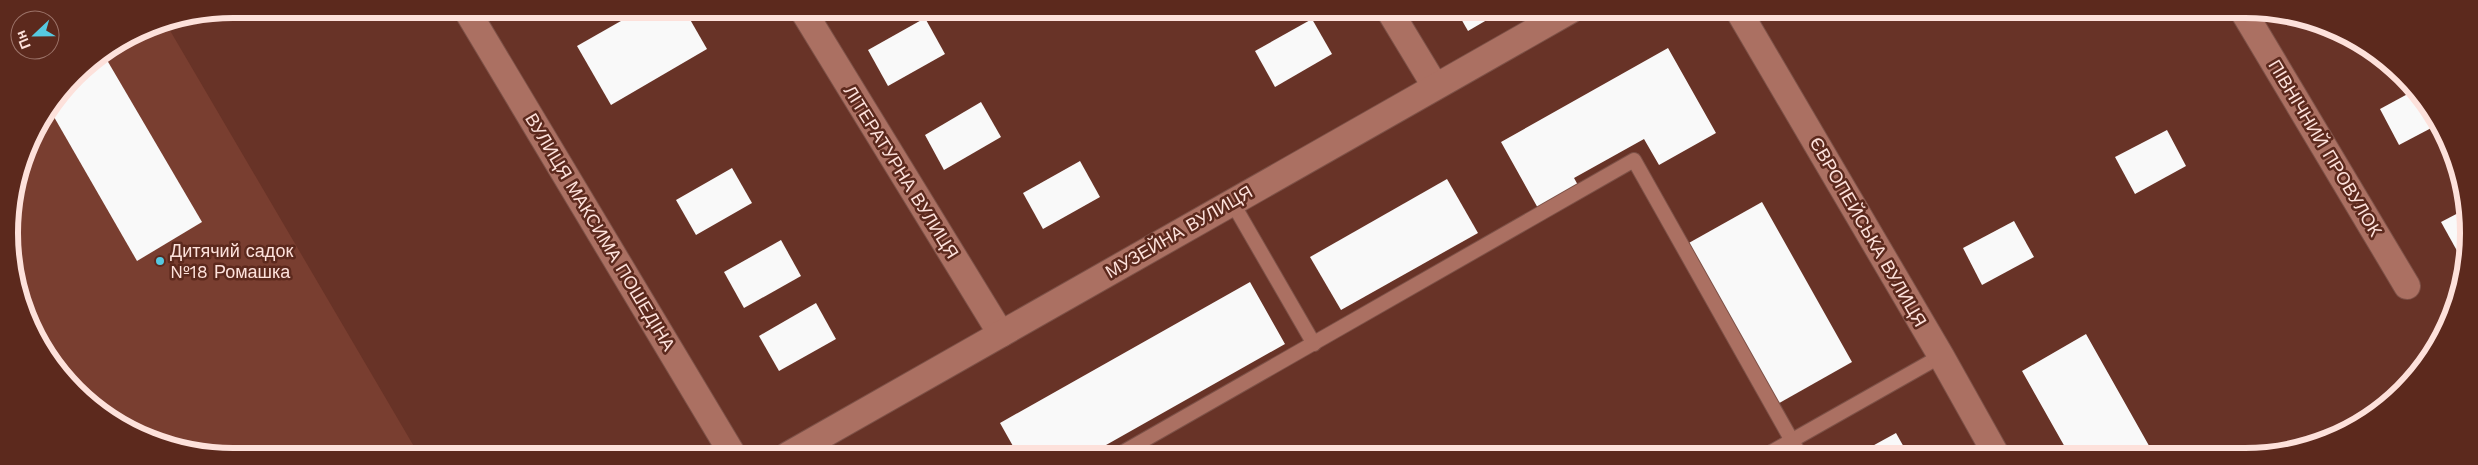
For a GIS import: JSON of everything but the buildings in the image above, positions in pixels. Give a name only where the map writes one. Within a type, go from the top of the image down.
[{"type":"street","name":"ВУЛИЦЯ МАКСИМА ПОШЕДІНА","points":[[471,18],[730,448]]},
{"type":"street","name":"ЛІТЕРАТУРНА ВУЛИЦЯ","points":[[808,18],[1001,334]]},
{"type":"street","points":[[1394,18],[1434,86]]},
{"type":"street","name":"МУЗЕЙНА ВУЛИЦЯ","points":[[800,448],[1557,18]]},
{"type":"street","name":"ЄВРОПЕЙСЬКА ВУЛИЦЯ","points":[[1743,18],[1941,356],[1993,448]]},
{"type":"street","name":"ПІВНІЧНИЙ ПРОВУЛОК","points":[[2248,18],[2407,286]]},
{"type":"lane","points":[[1130,448],[1634,160],[1796,448]]},
{"type":"lane","points":[[1232,202],[1314,344]]},
{"type":"lane","points":[[1778,448],[1941,356]]},
{"type":"shaded area","name":"Дитячий садок №18 Ромашка","points":[[168,28],[415,448],[232,448],[204,446],[163,436],[125,419],[80,385],[46,340],[29,302],[19,261],[18,247],[19,204],[34,150],[46,125],[80,80],[125,46]]},
{"type":"place","name":"Дитячий садок №18 Ромашка","points":[[160,261]]}]
